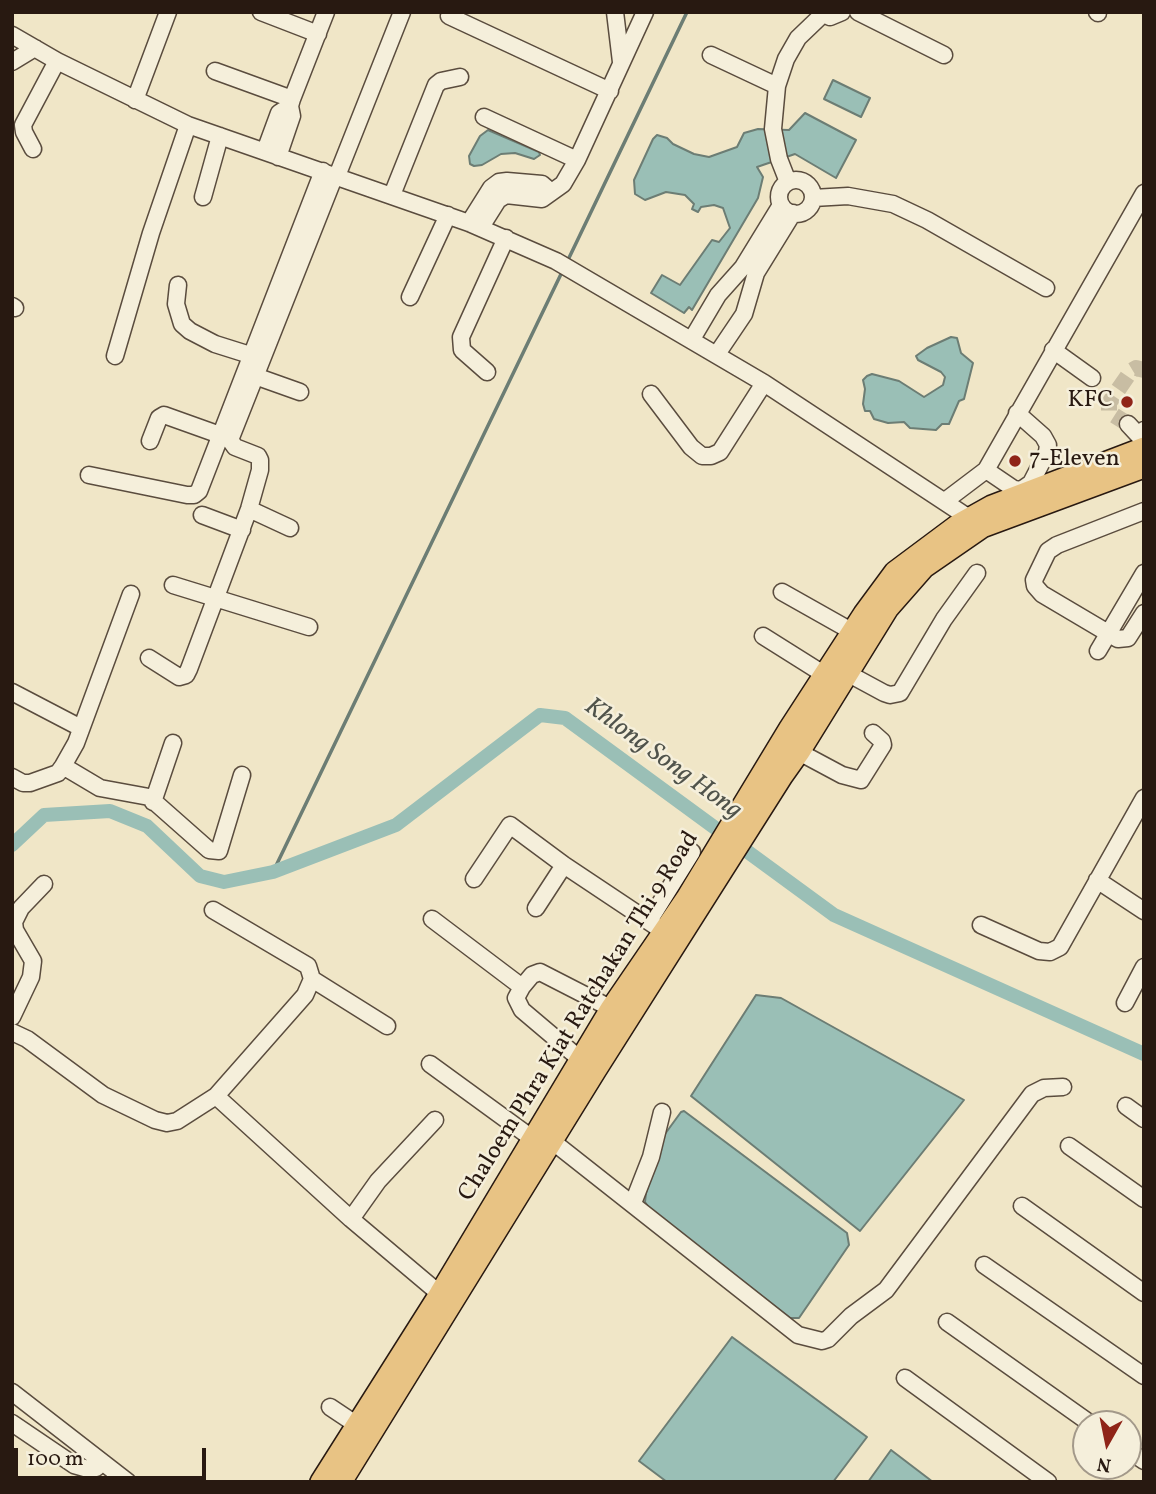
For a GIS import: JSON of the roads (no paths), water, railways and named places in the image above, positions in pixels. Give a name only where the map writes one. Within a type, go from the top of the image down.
[{"type":"main road","name":"Chaloem Phra Kiat Ratchakan Thi 9 Road","points":[[341,1482],[620,1013],[694,902],[774,771],[825,675],[895,572],[927,546],[1142,447]]},
{"type":"main road","name":"Chaloem Phra Kiat Ratchakan Thi 9 Road","points":[[774,771],[799,752],[888,608],[924,567],[975,523]]},
{"type":"main road","name":"Chaloem Phra Kiat Ratchakan Thi 9 Road","points":[[620,1013],[656,926],[694,902]]},
{"type":"main road","name":"Chaloem Phra Kiat Ratchakan Thi 9 Road","points":[[321,1482],[440,1294],[543,1140]]},
{"type":"street","points":[[135,100],[169,12]]},
{"type":"street","points":[[261,12],[318,34]]},
{"type":"street","points":[[271,154],[279,113],[291,102],[326,12]]},
{"type":"street","points":[[89,475],[194,495],[199,491],[250,355],[402,12]]},
{"type":"street","points":[[615,12],[621,62]]},
{"type":"street","points":[[475,225],[491,188],[499,182],[542,184],[550,191],[563,184],[610,91],[645,12]]},
{"type":"street","points":[[789,182],[779,159],[773,129],[777,86],[786,59],[798,38],[821,13],[834,17],[842,12]]},
{"type":"street","points":[[858,12],[944,55]]},
{"type":"street","points":[[449,16],[610,91]]},
{"type":"street","points":[[12,35],[57,61],[188,125],[448,215],[556,261],[764,383],[975,523]]},
{"type":"street","points":[[12,62],[35,48]]},
{"type":"street","points":[[711,55],[777,86]]},
{"type":"street","points":[[33,149],[23,125],[57,61]]},
{"type":"street","points":[[215,71],[291,102]]},
{"type":"street","points":[[393,195],[436,86],[447,79],[460,78]]},
{"type":"street","points":[[484,117],[577,160]]},
{"type":"street","points":[[115,356],[151,233],[188,125]]},
{"type":"street","points":[[203,197],[220,136]]},
{"type":"street","points":[[149,658],[178,677],[186,675],[242,530],[260,470],[260,460],[258,456],[235,447],[230,440],[332,174]]},
{"type":"street","points":[[692,340],[718,295],[750,270],[787,209],[781,190],[789,182],[800,180],[806,183],[813,198],[809,208],[804,212],[787,209]]},
{"type":"street","points":[[813,198],[848,196],[893,204],[927,220],[1046,288]]},
{"type":"street","points":[[945,501],[986,470],[1053,350],[1142,201]]},
{"type":"street","points":[[410,296],[448,215]]},
{"type":"street","points":[[486,372],[462,350],[461,337],[506,238]]},
{"type":"street","points":[[717,354],[744,314],[750,270]]},
{"type":"street","points":[[178,285],[176,304],[182,324],[215,344],[250,355]]},
{"type":"street","points":[[1053,350],[1092,378]]},
{"type":"street","points":[[255,376],[300,392]]},
{"type":"street","points":[[651,394],[691,447],[702,456],[711,456],[720,452],[731,437],[764,383]]},
{"type":"street","points":[[986,470],[1014,489],[1021,490],[1031,483],[1048,445],[1043,436],[1017,413]]},
{"type":"street","points":[[150,441],[159,418],[164,415],[220,435]]},
{"type":"street","points":[[1128,424],[1142,447]]},
{"type":"street","points":[[249,509],[290,528]]},
{"type":"street","points":[[1144,511],[1057,545],[1048,551],[1034,580],[1035,586],[1042,594],[1118,639],[1128,638],[1144,613]]},
{"type":"street","points":[[202,515],[242,530]]},
{"type":"street","points":[[847,673],[884,693],[900,693],[944,619],[977,573]]},
{"type":"street","points":[[1098,651],[1144,573]]},
{"type":"street","points":[[173,585],[309,627]]},
{"type":"street","points":[[782,592],[853,632]]},
{"type":"street","points":[[12,778],[30,783],[58,773],[64,766],[131,594]]},
{"type":"street","points":[[763,636],[825,675]]},
{"type":"street","points":[[12,692],[81,728]]},
{"type":"street","points":[[799,752],[842,775],[861,780],[883,745],[873,733]]},
{"type":"street","points":[[153,802],[173,743]]},
{"type":"street","points":[[64,766],[100,788],[138,794],[153,802],[209,850],[219,851],[243,775]]},
{"type":"street","points":[[981,925],[1039,951],[1050,952],[1060,947],[1144,798]]},
{"type":"street","points":[[474,879],[510,825],[564,865],[656,926],[692,852]]},
{"type":"street","points":[[536,908],[564,865]]},
{"type":"street","points":[[1097,880],[1144,911]]},
{"type":"street","points":[[12,1017],[31,977],[33,961],[13,922],[21,908],[44,884]]},
{"type":"street","points":[[213,909],[387,1026]]},
{"type":"street","points":[[432,919],[522,987]]},
{"type":"street","points":[[1125,1003],[1144,967]]},
{"type":"street","points":[[588,1066],[522,1010],[516,998],[522,987],[532,975],[540,972],[620,1013]]},
{"type":"street","points":[[12,1032],[103,1095],[167,1123],[177,1121],[216,1096],[305,995],[310,973]]},
{"type":"street","points":[[430,1064],[633,1203],[797,1335],[813,1340],[828,1339],[851,1316],[886,1290],[1032,1094],[1044,1088],[1063,1087]]},
{"type":"street","points":[[216,1096],[351,1219],[440,1294]]},
{"type":"street","points":[[1126,1106],[1144,1119]]},
{"type":"street","points":[[633,1203],[652,1157],[662,1112]]},
{"type":"street","points":[[351,1219],[378,1181],[435,1120]]},
{"type":"street","points":[[1069,1146],[1144,1199]]},
{"type":"street","points":[[1022,1206],[1144,1293]]},
{"type":"street","points":[[984,1265],[1144,1376]]},
{"type":"street","points":[[947,1322],[1072,1411]]},
{"type":"street","points":[[905,1378],[1048,1482]]},
{"type":"street","points":[[12,1392],[128,1482]]},
{"type":"street","points":[[330,1407],[357,1425]]},
{"type":"street","points":[[12,1423],[74,1465],[96,1468],[102,1462]]},
{"type":"water","points":[[833,80],[870,98],[861,117],[824,99]]},
{"type":"water","points":[[805,113],[856,140],[836,178],[795,154],[757,167],[763,177],[758,198],[692,310],[689,307],[684,313],[651,293],[662,275],[680,285],[712,240],[719,242],[730,228],[723,208],[714,205],[701,207],[698,212],[692,209],[694,204],[685,195],[666,192],[645,200],[635,194],[634,180],[653,139],[657,135],[667,138],[673,144],[694,154],[709,157],[737,147],[744,133],[758,129],[789,130]]},
{"type":"water","points":[[488,130],[539,152],[540,155],[534,159],[515,153],[501,154],[482,165],[474,166],[470,164],[469,156],[480,136]]},
{"type":"water","points":[[951,337],[957,338],[961,353],[973,363],[964,399],[959,401],[949,424],[942,424],[936,430],[910,428],[904,422],[888,423],[874,419],[870,411],[865,411],[863,380],[872,374],[899,381],[924,397],[943,385],[945,377],[941,372],[918,360],[916,356]]},
{"type":"water","points":[[756,995],[781,998],[964,1100],[860,1231],[691,1096]]},
{"type":"water","points":[[684,1111],[847,1233],[849,1245],[799,1318],[790,1318],[649,1208],[645,1202],[665,1134]]},
{"type":"water","points":[[732,1337],[867,1437],[833,1482],[667,1482],[639,1461]]},
{"type":"water","points":[[891,1450],[933,1482],[868,1482]]},
{"type":"waterway","points":[[567,262],[687,12]]},
{"type":"waterway","points":[[273,872],[562,272]]},
{"type":"waterway","name":"Khlong Song Hong","points":[[12,845],[44,815],[110,811],[147,826],[200,876],[224,882],[273,872],[396,825],[540,715],[565,718],[834,915],[1144,1054]]},
{"type":"tunnel","points":[[1128,424],[1109,412],[1109,403],[1131,371],[1136,368],[1144,370]]},
{"type":"place","name":"KFC","points":[[1127,402]]},
{"type":"place","name":"7-Eleven","points":[[1015,461]]}]
